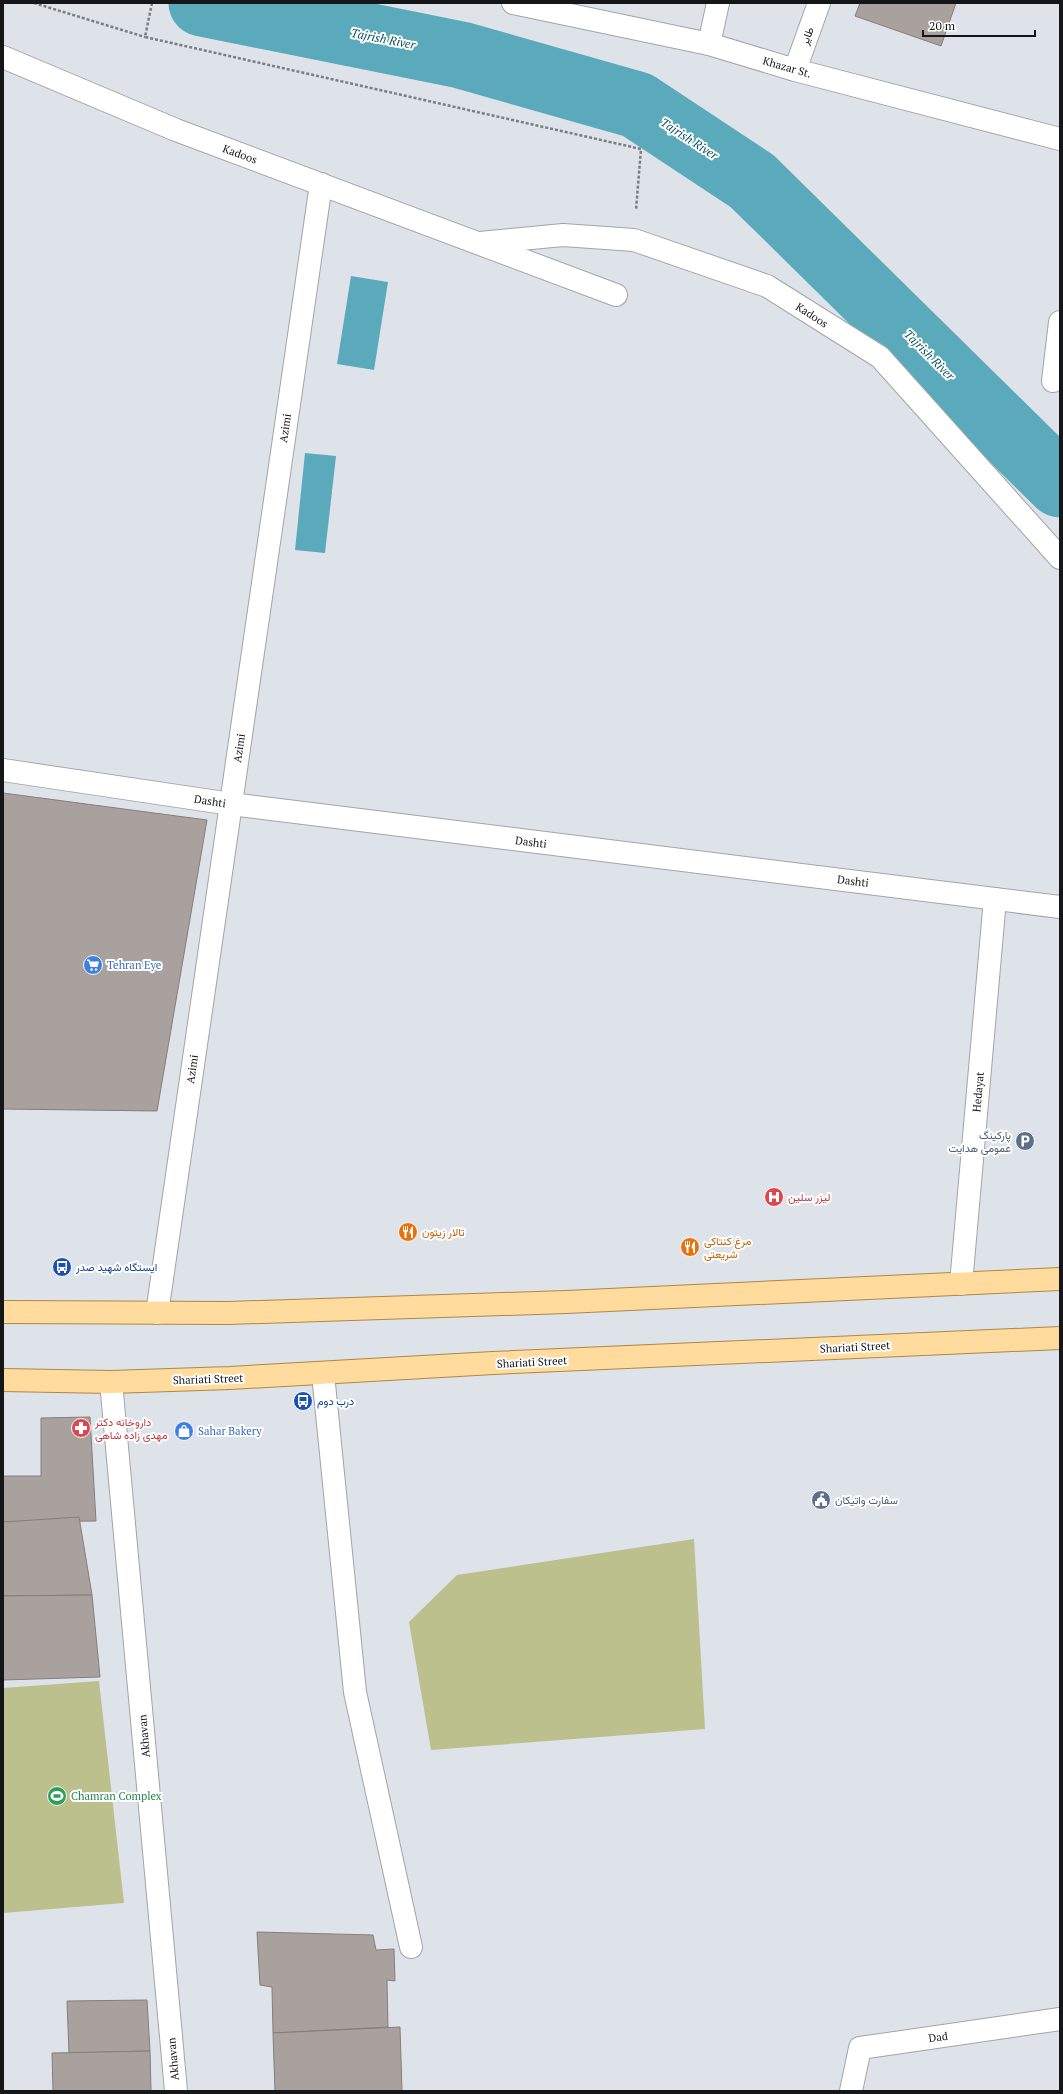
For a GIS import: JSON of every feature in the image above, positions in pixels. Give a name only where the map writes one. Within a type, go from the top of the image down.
[{"type":"main road","points":[[3,1312],[228,1313],[558,1302],[1060,1279]]},
{"type":"main road","name":"Shariati Street","points":[[3,1380],[111,1382],[323,1374],[500,1363],[1060,1338]]},
{"type":"street","name":"Khazar St.","points":[[513,3],[709,44],[795,70],[1060,139]]},
{"type":"street","points":[[709,44],[718,3]]},
{"type":"street","name":"طایر","points":[[795,70],[819,3]]},
{"type":"street","name":"Kadoos","points":[[3,57],[176,130],[616,294]]},
{"type":"street","name":"Azimi","points":[[156,1313],[320,184]]},
{"type":"street","name":"Kadoos","points":[[480,243],[564,235],[634,240],[767,286],[880,357],[1060,558]]},
{"type":"street","points":[[1053,381],[1060,322]]},
{"type":"street","name":"Dashti","points":[[3,770],[231,804],[1060,907]]},
{"type":"street","name":"Hedayat","points":[[961,1284],[995,899]]},
{"type":"street","points":[[323,1374],[355,1692],[411,1947]]},
{"type":"street","name":"Akhavan","points":[[111,1382],[176,2091]]},
{"type":"street","name":"Dad","points":[[851,2091],[860,2048],[1060,2019]]},
{"type":"path","points":[[34,3],[145,37],[640,149],[639,186]]},
{"type":"path","points":[[145,37],[152,4]]},
{"type":"green space","points":[[694,1539],[705,1729],[431,1750],[409,1622],[457,1575]]},
{"type":"green space","name":"Chamran Complex","points":[[99,1681],[124,1903],[3,1913],[3,1688]]},
{"type":"water","points":[[351,276],[388,282],[374,370],[337,364]]},
{"type":"water","points":[[305,453],[336,456],[325,553],[295,550]]},
{"type":"building","points":[[860,3],[956,3],[941,46],[855,16]]},
{"type":"building","name":"Tehran Eye","points":[[3,793],[207,820],[157,1111],[3,1109]]},
{"type":"building","points":[[90,1417],[96,1521],[3,1522],[3,1476],[41,1476],[41,1418]]},
{"type":"building","points":[[79,1517],[92,1595],[3,1596],[3,1522]]},
{"type":"building","points":[[92,1595],[100,1677],[3,1680],[3,1596]]},
{"type":"building","points":[[257,1932],[373,1935],[376,1950],[394,1949],[395,1981],[387,1980],[388,2027],[273,2033],[272,1987],[260,1985]]},
{"type":"building","points":[[147,2000],[150,2051],[69,2053],[67,2001]]},
{"type":"building","points":[[400,2027],[402,2091],[275,2091],[273,2033]]},
{"type":"building","points":[[150,2051],[151,2091],[53,2091],[52,2053]]},
{"type":"waterway","name":"Tajrish River","points":[[202,3],[461,55],[637,105],[752,181],[1060,484]]},
{"type":"place","name":"Tehran Eye","points":[[93,965]]},
{"type":"place","name":"پارکینگ عمومی هدایت","points":[[1025,1141]]},
{"type":"place","name":"لیزر سلین","points":[[774,1197]]},
{"type":"place","name":"تالار زیتون","points":[[408,1232]]},
{"type":"place","name":"مرغ کنتاکی شریعتی","points":[[690,1247]]},
{"type":"place","name":"ایستگاه شهید صدر","points":[[62,1267]]},
{"type":"place","name":"درب دوم","points":[[303,1401]]},
{"type":"place","name":"داروخانه دکتر مهدی زاده شاهی","points":[[81,1428]]},
{"type":"place","name":"Sahar Bakery","points":[[184,1431]]},
{"type":"place","name":"سفارت واتیکان","points":[[821,1500]]},
{"type":"place","name":"Chamran Complex","points":[[57,1796]]}]
